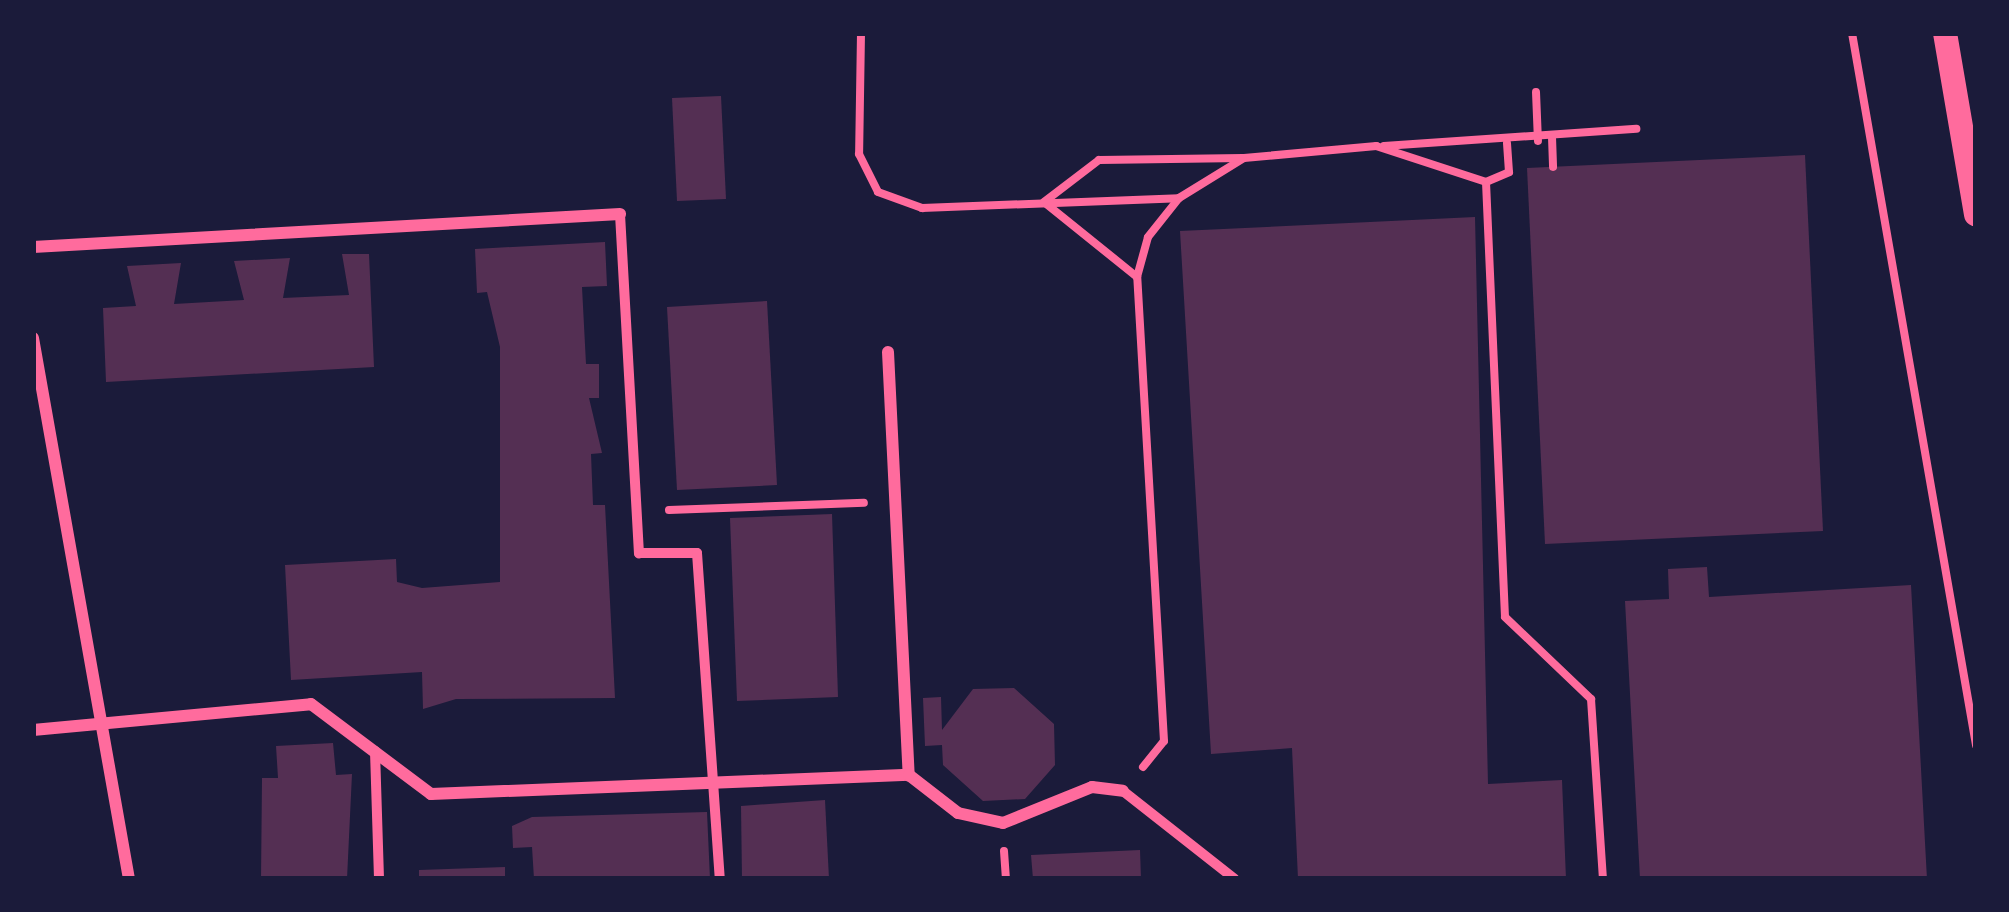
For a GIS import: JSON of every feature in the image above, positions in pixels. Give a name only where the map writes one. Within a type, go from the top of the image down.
[{"type":"main road","points":[[1945,33],[1976,214]]},
{"type":"street","points":[[33,247],[620,214],[638,553],[698,554],[707,781],[720,879]]},
{"type":"street","points":[[33,338],[105,722],[129,879]]},
{"type":"street","points":[[888,352],[909,775]]},
{"type":"street","points":[[33,730],[311,704],[431,794],[909,775],[958,813],[1003,823],[1092,787],[1123,791],[1235,879]]},
{"type":"street","points":[[375,751],[379,879]]},
{"type":"path","points":[[861,33],[860,154],[878,192],[922,208],[1179,198]]},
{"type":"path","points":[[1852,33],[1976,745]]},
{"type":"path","points":[[1536,92],[1538,141]]},
{"type":"path","points":[[1044,202],[1100,160],[1244,158],[1376,146],[1508,143],[1636,129]]},
{"type":"path","points":[[1552,137],[1553,167]]},
{"type":"path","points":[[1376,146],[1486,182],[1509,172],[1508,143]]},
{"type":"path","points":[[1123,791],[1164,741],[1137,277],[1148,237],[1179,198],[1244,158]]},
{"type":"path","points":[[1486,182],[1505,616],[1592,699],[1603,879]]},
{"type":"path","points":[[1044,202],[1137,277]]},
{"type":"path","points":[[638,511],[895,502]]},
{"type":"building","points":[[721,96],[726,199],[677,201],[672,98]]},
{"type":"building","points":[[1805,155],[1823,531],[1545,544],[1527,168]]},
{"type":"building","points":[[1475,217],[1488,784],[1562,780],[1566,879],[1298,879],[1292,748],[1211,754],[1180,231]]},
{"type":"building","points":[[605,242],[607,286],[582,287],[586,364],[599,364],[599,398],[589,398],[602,453],[591,454],[593,505],[605,505],[615,698],[456,699],[423,709],[422,672],[291,680],[285,565],[396,559],[397,582],[422,588],[500,582],[500,347],[487,292],[477,293],[475,249]]},
{"type":"building","points":[[342,254],[369,254],[374,367],[106,382],[103,308],[136,306],[127,266],[181,263],[174,304],[244,300],[234,261],[290,258],[283,298],[349,295]]},
{"type":"building","points":[[767,301],[777,485],[677,490],[667,307]]},
{"type":"building","points":[[832,514],[838,697],[737,701],[730,518]]},
{"type":"building","points":[[1707,567],[1709,597],[1911,585],[1927,879],[1640,879],[1625,601],[1669,599],[1668,569]]},
{"type":"building","points":[[1014,688],[1054,724],[1055,765],[1025,799],[983,801],[943,765],[942,745],[925,746],[923,698],[941,697],[942,730],[973,689]]},
{"type":"building","points":[[333,743],[336,775],[352,774],[347,879],[261,879],[262,778],[278,778],[276,746]]},
{"type":"building","points":[[825,800],[829,879],[742,879],[741,806]]},
{"type":"building","points":[[707,812],[710,879],[534,879],[532,847],[513,848],[512,826],[532,817]]},
{"type":"building","points":[[1140,850],[1141,879],[1033,879],[1031,855]]},
{"type":"building","points":[[505,867],[505,879],[419,879],[419,870]]}]
